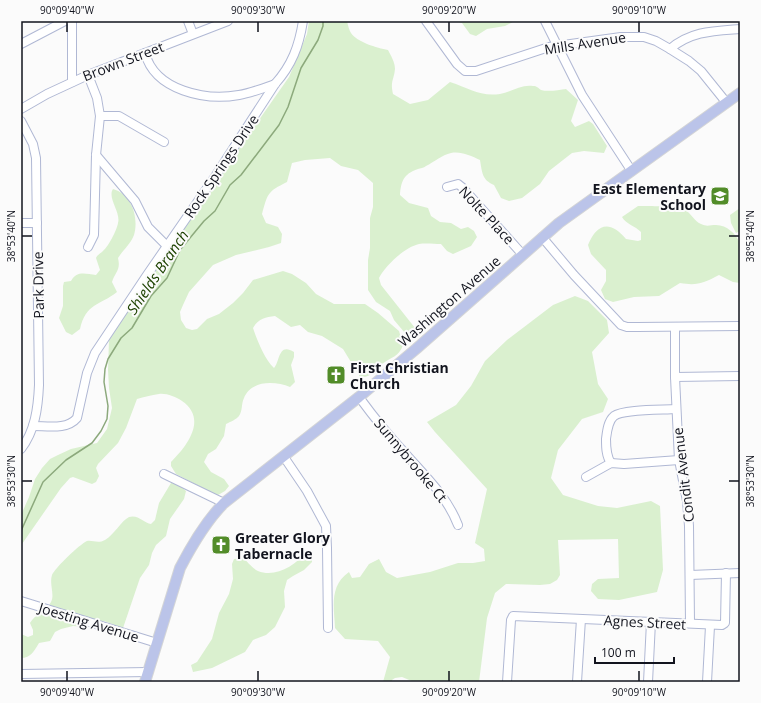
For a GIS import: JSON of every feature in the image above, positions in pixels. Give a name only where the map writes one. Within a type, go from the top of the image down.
[{"type":"main road","name":"Washington Avenue","points":[[146,677],[180,568],[187,554],[209,521],[224,503],[359,397],[572,213],[740,93]]},
{"type":"street","points":[[21,44],[65,21]]},
{"type":"street","points":[[72,21],[72,82]]},
{"type":"street","points":[[188,21],[193,34]]},
{"type":"street","name":"Brown Street","points":[[21,109],[88,74],[228,21]]},
{"type":"street","name":"Rock Springs Drive","points":[[33,426],[64,426],[74,422],[79,414],[87,373],[95,353],[216,175],[275,84],[286,71],[292,60],[303,21]]},
{"type":"street","name":"Mills Avenue","points":[[426,21],[457,64],[466,71],[488,68],[530,53],[556,46],[637,36],[656,41],[689,61],[701,71],[726,102]]},
{"type":"street","points":[[545,21],[556,46],[582,95],[631,170]]},
{"type":"street","points":[[670,49],[702,32],[740,29]]},
{"type":"street","points":[[145,53],[149,64],[166,81],[181,89],[199,95],[240,95],[275,84]]},
{"type":"street","points":[[88,74],[98,98],[100,116],[96,155],[95,225],[93,239],[88,247]]},
{"type":"street","points":[[100,116],[119,116],[164,142]]},
{"type":"street","name":"Park Drive","points":[[21,121],[30,136],[34,148],[36,170],[39,385],[33,426],[30,436],[21,449]]},
{"type":"street","points":[[96,155],[135,200],[148,227],[167,246]]},
{"type":"street","name":"Nolte Place","points":[[447,187],[455,184],[461,185],[524,255]]},
{"type":"street","points":[[21,223],[37,223]]},
{"type":"street","points":[[542,238],[621,325],[632,327],[740,326]]},
{"type":"street","name":"Condit Avenue","points":[[675,327],[675,377],[679,460],[689,514],[690,624]]},
{"type":"street","points":[[675,377],[740,376]]},
{"type":"street","name":"Sunnybrooke Ct","points":[[359,397],[404,452],[433,484],[453,512],[458,525]]},
{"type":"street","points":[[611,463],[607,456],[606,439],[607,428],[615,415],[624,412],[676,409]]},
{"type":"street","points":[[284,457],[307,491],[326,526],[328,628]]},
{"type":"street","points":[[586,477],[611,463],[624,464],[679,460]]},
{"type":"street","points":[[164,474],[224,503]]},
{"type":"street","points":[[690,575],[740,572]]},
{"type":"street","points":[[707,682],[710,626],[722,625],[725,622],[726,573]]},
{"type":"street","name":"Joesting Avenue","points":[[21,601],[157,643]]},
{"type":"street","name":"Agnes Street","points":[[507,682],[511,620],[513,616],[710,626]]},
{"type":"street","points":[[577,682],[581,619]]},
{"type":"street","points":[[648,682],[651,622]]},
{"type":"street","points":[[21,674],[146,677]]},
{"type":"green space","points":[[309,21],[347,21],[351,33],[362,42],[388,50],[395,66],[395,73],[392,83],[393,94],[410,104],[428,100],[450,82],[480,93],[493,95],[529,86],[536,86],[544,91],[566,89],[578,100],[571,121],[575,127],[589,121],[593,124],[607,146],[604,153],[584,151],[572,153],[549,171],[540,184],[522,198],[509,201],[501,198],[494,185],[487,181],[482,172],[480,160],[462,153],[448,154],[409,173],[402,182],[400,195],[409,203],[428,208],[431,216],[440,222],[451,223],[461,229],[468,227],[474,231],[477,237],[471,246],[453,254],[447,251],[441,244],[419,244],[402,253],[382,273],[379,278],[381,285],[419,333],[417,338],[410,339],[394,320],[390,311],[376,302],[368,290],[368,260],[370,248],[370,218],[373,207],[373,183],[358,170],[341,166],[330,158],[305,160],[292,163],[287,182],[269,194],[262,214],[266,223],[278,227],[282,234],[281,243],[236,255],[213,265],[189,292],[180,312],[181,320],[186,328],[192,330],[197,329],[207,319],[219,314],[233,303],[253,280],[283,271],[292,274],[306,283],[316,294],[334,304],[365,304],[378,313],[399,331],[403,345],[399,352],[370,375],[360,377],[343,349],[322,336],[308,332],[300,325],[291,327],[275,316],[262,319],[257,322],[253,328],[264,355],[274,368],[282,351],[285,349],[294,352],[291,365],[295,382],[290,387],[271,383],[258,385],[252,388],[247,392],[244,398],[239,416],[226,424],[224,436],[216,449],[208,454],[204,462],[211,472],[224,479],[229,486],[225,491],[218,495],[214,494],[176,474],[171,466],[171,462],[183,448],[192,432],[194,416],[190,408],[182,401],[165,394],[156,394],[140,398],[137,399],[126,428],[118,443],[98,464],[96,468],[99,476],[96,482],[92,484],[73,477],[70,478],[61,488],[22,544],[21,548],[21,515],[35,479],[42,468],[50,459],[71,449],[97,443],[107,429],[112,408],[108,370],[109,340],[136,296],[289,77],[307,34]]},
{"type":"green space","points":[[455,21],[515,21],[505,26],[487,29],[476,36],[470,34],[462,23]]},
{"type":"green space","points":[[113,189],[125,196],[135,214],[136,221],[134,235],[131,242],[118,258],[119,265],[112,282],[117,292],[94,306],[86,314],[80,329],[72,335],[66,332],[59,318],[63,306],[64,282],[71,281],[76,275],[79,274],[96,275],[100,270],[96,258],[110,242],[118,223],[118,214],[112,197]]},
{"type":"green space","points":[[638,206],[662,206],[685,210],[701,224],[707,226],[720,225],[731,231],[740,243],[740,283],[733,282],[719,275],[700,283],[680,283],[659,296],[634,297],[613,302],[605,299],[601,290],[606,281],[606,270],[591,254],[588,245],[595,232],[604,227],[615,229],[626,239],[641,240],[641,232],[622,217]]},
{"type":"green space","points":[[740,208],[740,231],[736,233],[731,223],[730,215]]},
{"type":"green space","points":[[575,296],[588,301],[607,320],[609,333],[592,352],[598,384],[608,399],[603,412],[582,419],[558,450],[551,478],[563,495],[598,506],[617,508],[651,501],[660,506],[663,570],[657,592],[619,600],[598,599],[591,591],[592,584],[598,579],[619,578],[618,539],[558,540],[560,575],[557,580],[550,584],[540,585],[506,584],[495,593],[487,618],[479,682],[414,682],[402,677],[395,678],[392,682],[383,682],[390,657],[378,641],[345,639],[335,628],[334,597],[338,584],[349,572],[352,578],[360,577],[369,564],[379,559],[386,572],[397,578],[430,572],[458,563],[485,561],[484,549],[475,543],[487,489],[427,422],[456,405],[471,386],[485,361],[507,340],[553,305]]},
{"type":"green space","points":[[171,483],[186,491],[184,499],[170,519],[166,536],[156,545],[149,565],[140,578],[123,628],[104,621],[87,627],[73,626],[61,629],[55,632],[50,641],[39,643],[30,655],[21,658],[21,634],[28,637],[33,635],[33,630],[30,623],[51,602],[51,578],[58,567],[74,551],[87,541],[100,542],[108,538],[129,517],[132,516],[151,524],[155,520],[159,503]]},
{"type":"green space","points":[[306,552],[312,553],[312,562],[304,570],[287,580],[284,591],[285,607],[275,627],[266,635],[253,640],[245,652],[212,668],[193,672],[191,665],[197,662],[212,639],[219,613],[229,594],[233,579],[232,564],[234,559],[243,558],[258,571],[271,573],[278,572],[290,566]]},
{"type":"waterway","name":"Shields Branch","points":[[21,531],[43,482],[66,460],[92,443],[101,431],[107,419],[108,406],[104,382],[105,369],[108,359],[121,338],[132,328],[151,296],[167,278],[180,250],[204,221],[215,211],[230,185],[241,175],[279,125],[288,107],[301,68],[318,40],[323,26],[323,21]]},
{"type":"place","name":"East Elementary School","points":[[720,196]]},
{"type":"place","name":"First Christian Church","points":[[336,375]]},
{"type":"place","name":"Greater Glory Tabernacle","points":[[221,545]]}]
